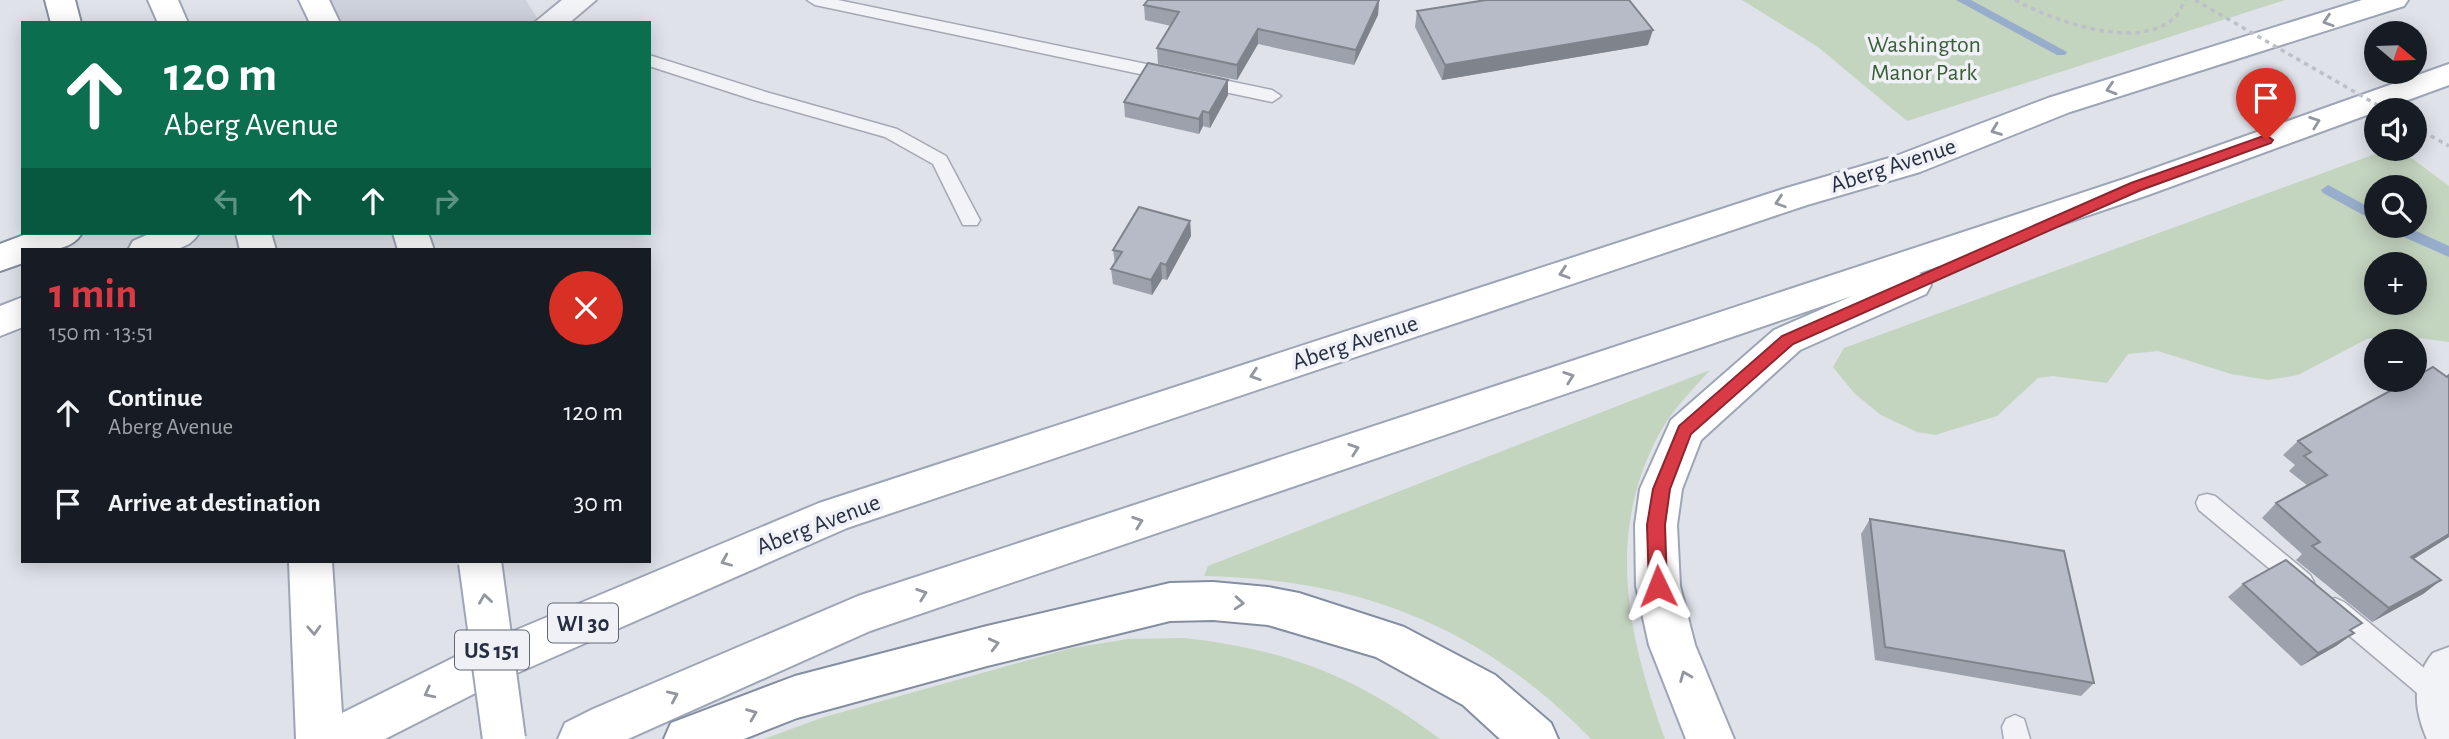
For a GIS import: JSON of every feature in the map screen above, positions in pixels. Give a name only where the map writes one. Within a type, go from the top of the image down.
[{"type":"main road","points":[[60,0],[65,21]]},
{"type":"main road","points":[[163,0],[172,21]]},
{"type":"main road","points":[[314,0],[324,21]]},
{"type":"main road","name":"Aberg Avenue","points":[[337,739],[485,665],[834,515],[1795,197],[1908,164],[2059,105],[2393,0]]},
{"type":"main road","points":[[582,739],[610,724],[858,616],[2136,187],[2449,74]]},
{"type":"main road","points":[[1710,739],[1672,645],[1658,586],[1656,525],[1661,489],[1685,430],[1787,340],[2136,187]]},
{"type":"main road","points":[[0,253],[22,235]]},
{"type":"main road","points":[[26,248],[59,235]]},
{"type":"main road","points":[[150,248],[177,235]]},
{"type":"main road","points":[[0,258],[21,250]]},
{"type":"main road","points":[[0,322],[21,312]]},
{"type":"main road","points":[[310,563],[320,739]]},
{"type":"main road","name":"US 151","points":[[480,563],[504,739]]},
{"type":"main road","points":[[688,739],[795,697],[1131,611],[1170,602],[1191,601],[1268,606],[1331,621],[1388,640],[1479,690],[1534,739]]},
{"type":"street","points":[[552,21],[581,0]]},
{"type":"lane","points":[[815,0],[1272,96]]},
{"type":"lane","points":[[651,61],[760,96],[891,133],[940,160],[970,220]]},
{"type":"lane","points":[[2207,503],[2445,699]]},
{"type":"path","points":[[2015,0],[2054,20],[2118,32],[2154,28],[2167,22],[2183,9],[2185,0]]},
{"type":"path","points":[[2195,0],[2365,98]]},
{"type":"path","points":[[2427,134],[2449,146]]},
{"type":"shaded area","points":[[314,0],[526,0],[539,21],[324,21]]},
{"type":"green space","name":"Washington Manor Park","points":[[1742,0],[2285,0],[1907,121],[1818,47]]},
{"type":"green space","points":[[2364,158],[2364,161],[2415,161],[2449,186],[2449,342],[2427,339],[2427,329],[2364,329],[2364,341],[2298,375],[2268,380],[2231,374],[2158,351],[2128,354],[2107,383],[2053,376],[2038,378],[1997,416],[1935,435],[1917,432],[1881,415],[1854,393],[1833,367],[1844,348]]},
{"type":"green space","points":[[1710,370],[1662,428],[1641,476],[1631,513],[1627,551],[1633,626],[1641,664],[1665,739],[1591,739],[1549,700],[1506,666],[1415,616],[1366,599],[1315,587],[1261,579],[1204,576],[1208,566]]},
{"type":"green space","points":[[1185,638],[1256,650],[1320,669],[1379,698],[1440,739],[764,739],[821,718],[1072,648],[1128,639]]},
{"type":"building","points":[[1148,0],[1379,0],[1356,50],[1258,29],[1237,65],[1157,48],[1179,12],[1144,5]]},
{"type":"building","points":[[1486,0],[1629,0],[1653,30],[1445,65],[1417,11]]},
{"type":"building","points":[[1148,63],[1228,80],[1209,113],[1203,111],[1199,119],[1124,102]]},
{"type":"building","points":[[1139,207],[1190,221],[1166,265],[1161,263],[1151,280],[1111,269],[1122,252],[1113,250]]},
{"type":"building","points":[[2433,367],[2447,377],[2449,375],[2449,534],[2411,557],[2441,580],[2389,608],[2312,546],[2320,542],[2276,503],[2327,475],[2304,456],[2311,452],[2298,441],[2388,392],[2427,392],[2427,370]]},
{"type":"building","points":[[1870,519],[2064,551],[2094,683],[1885,647]]},
{"type":"building","points":[[2286,560],[2362,623],[2350,630],[2354,633],[2318,653],[2243,584]]},
{"type":"waterway","points":[[1962,0],[2061,52]]},
{"type":"waterway","points":[[2328,190],[2364,210]]},
{"type":"waterway","points":[[2419,238],[2449,252]]},
{"type":"route","points":[[1658,586],[1656,525],[1661,489],[1685,430],[1787,340],[2136,187],[2266,140]]}]
